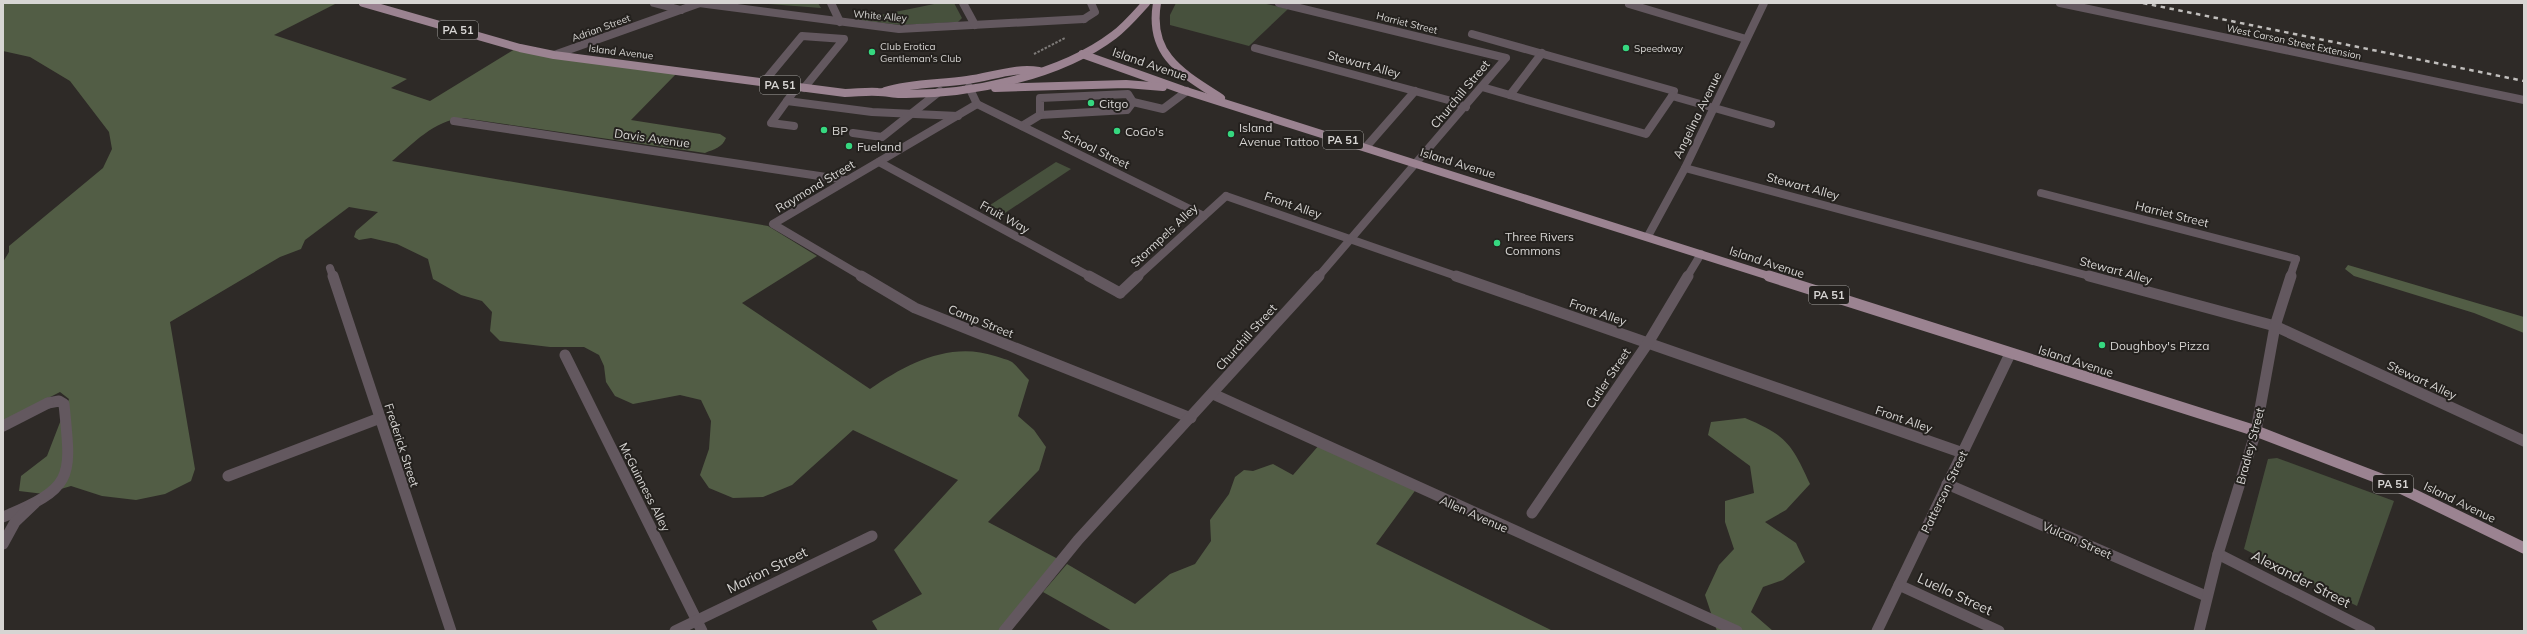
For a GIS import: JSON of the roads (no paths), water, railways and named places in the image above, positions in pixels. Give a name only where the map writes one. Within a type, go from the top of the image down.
[{"type":"main road","name":"Island Avenue","points":[[363,3],[520,48],[554,55],[845,93],[881,92],[901,95],[969,87],[1029,76],[1082,54],[1185,90],[1648,236],[2010,354],[2256,431],[2386,481],[2524,548]]},
{"type":"main road","points":[[1082,54],[1117,33],[1146,3]]},
{"type":"main road","points":[[1157,3],[1154,30],[1166,56],[1183,73],[1233,105]]},
{"type":"main road","name":"Island Avenue","points":[[881,92],[899,87],[962,80],[1026,69],[1039,71]]},
{"type":"main road","points":[[969,87],[1035,88],[1126,84],[1185,90]]},
{"type":"street","points":[[654,3],[681,10]]},
{"type":"street","name":"Adrian Street","points":[[554,55],[700,3]]},
{"type":"street","name":"White Alley","points":[[700,3],[899,29],[1084,19],[1095,12],[1091,3]]},
{"type":"street","points":[[831,3],[840,22]]},
{"type":"street","points":[[963,3],[975,25]]},
{"type":"street","name":"Harriet Street","points":[[1279,3],[1506,58]]},
{"type":"street","name":"Angelina Avenue","points":[[1648,236],[1713,110],[1764,3]]},
{"type":"street","name":"West Carson Street Extension","points":[[2060,3],[2524,100]]},
{"type":"street","points":[[1629,4],[1746,39]]},
{"type":"street","points":[[1472,34],[1674,90],[1672,96],[1646,134],[1482,87]]},
{"type":"street","points":[[763,83],[802,36],[844,39],[787,101],[771,123],[794,126]]},
{"type":"street","name":"Stewart Alley","points":[[1255,48],[1415,91],[1466,107]]},
{"type":"street","points":[[1510,95],[1542,53]]},
{"type":"street","name":"Churchill Street","points":[[1004,631],[1041,581],[1213,394],[1418,164],[1506,58]]},
{"type":"street","points":[[969,87],[977,104]]},
{"type":"street","points":[[1035,88],[1040,98],[1040,115]]},
{"type":"street","points":[[1040,98],[1128,94],[1133,102],[1163,109],[1185,90]]},
{"type":"street","points":[[853,133],[882,137],[911,116],[940,91]]},
{"type":"street","points":[[1366,148],[1415,91]]},
{"type":"street","points":[[1672,96],[1713,110],[1771,124]]},
{"type":"street","points":[[787,101],[854,111],[911,116],[958,116]]},
{"type":"street","points":[[1022,126],[1040,115],[1127,110],[1133,102]]},
{"type":"street","name":"Raymond Street","points":[[773,224],[977,104]]},
{"type":"street","name":"School Street","points":[[977,104],[1204,216]]},
{"type":"street","name":"Davis Avenue","points":[[454,121],[836,177],[846,180]]},
{"type":"street","name":"Fruit Way","points":[[879,162],[1120,293]]},
{"type":"street","name":"Stewart Alley","points":[[1684,168],[2275,326],[2524,441]]},
{"type":"street","name":"Harriet Street","points":[[2041,193],[2296,259]]},
{"type":"street","name":"Stormpels Alley","points":[[1120,293],[1226,196]]},
{"type":"street","name":"Front Alley","points":[[1226,196],[1962,453]]},
{"type":"street","name":"Camp Street","points":[[773,224],[915,308],[1190,418]]},
{"type":"street","name":"Cutler Street","points":[[1532,513],[1648,343],[1701,254]]},
{"type":"street","name":"Bradley Street","points":[[2199,631],[2206,596],[2256,431],[2275,326],[2296,259]]},
{"type":"street","name":"Frederick Street","points":[[330,268],[451,631]]},
{"type":"street","name":"Patterson Street","points":[[1877,631],[2010,354]]},
{"type":"street","name":"McGuinness Alley","points":[[564,355],[700,626]]},
{"type":"street","name":"Allen Avenue","points":[[1213,394],[1737,631]]},
{"type":"street","points":[[3,426],[48,403],[59,401],[64,404],[68,471],[58,484],[15,522],[3,544]]},
{"type":"street","points":[[228,476],[380,418]]},
{"type":"street","name":"Vulcan Street","points":[[1947,484],[2206,596]]},
{"type":"street","points":[[3,517],[35,503]]},
{"type":"street","name":"Marion Street","points":[[675,631],[700,626],[872,536]]},
{"type":"street","name":"Alexander Street","points":[[2218,554],[2370,631]]},
{"type":"street","name":"Luella Street","points":[[1899,585],[1999,631]]},
{"type":"railway","points":[[2143,3],[2524,81]]},
{"type":"place","name":"Speedway","points":[[1626,48]]},
{"type":"place","name":"Club Erotica Gentleman's Club","points":[[872,52]]},
{"type":"place","name":"Citgo","points":[[1091,103]]},
{"type":"place","name":"BP","points":[[824,130]]},
{"type":"place","name":"CoGo's","points":[[1117,131]]},
{"type":"place","name":"Island Avenue Tattoo","points":[[1231,134]]},
{"type":"place","name":"Fueland","points":[[849,146]]},
{"type":"place","name":"Three Rivers Commons","points":[[1497,243]]},
{"type":"place","name":"Doughboy's Pizza","points":[[2102,345]]}]
